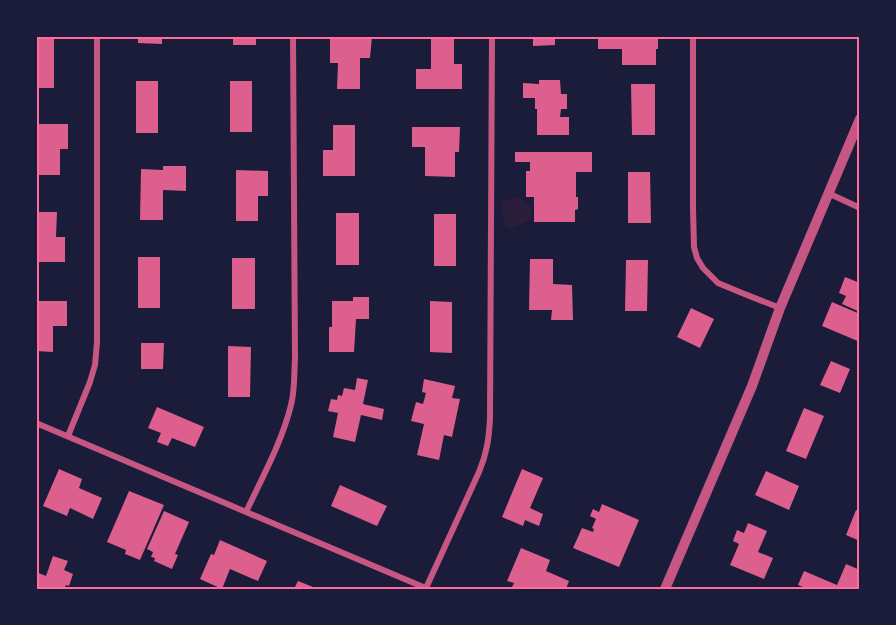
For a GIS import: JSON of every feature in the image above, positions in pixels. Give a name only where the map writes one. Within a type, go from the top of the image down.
[{"type":"street","points":[[68,436],[90,382],[95,365],[97,342],[97,36]]},
{"type":"street","points":[[246,512],[287,419],[294,385],[293,36]]},
{"type":"street","points":[[36,423],[427,589],[479,472],[489,439],[492,36]]},
{"type":"street","points":[[693,36],[693,208],[694,247],[697,258],[703,268],[718,283],[780,308]]},
{"type":"street","points":[[665,589],[752,386],[780,308],[860,119]]},
{"type":"street","points":[[828,193],[860,208]]},
{"type":"shaded area","points":[[518,198],[530,206],[531,216],[530,220],[511,229],[505,226],[501,202]]},
{"type":"building","points":[[36,36],[54,36],[54,88],[36,88]]},
{"type":"building","points":[[138,36],[172,36],[172,39],[162,39],[162,44],[138,43]]},
{"type":"building","points":[[233,36],[256,36],[256,45],[233,45]]},
{"type":"building","points":[[359,36],[372,36],[370,58],[360,58],[360,89],[337,89],[338,63],[330,63],[330,38],[358,38]]},
{"type":"building","points":[[533,36],[555,36],[555,45],[533,46]]},
{"type":"building","points":[[598,36],[658,36],[656,65],[622,65],[622,49],[598,49]]},
{"type":"building","points":[[431,38],[454,38],[454,64],[462,64],[462,89],[416,89],[416,69],[431,69]]},
{"type":"building","points":[[539,80],[560,80],[561,94],[567,94],[567,109],[561,109],[560,117],[569,117],[569,135],[537,135],[535,98],[523,98],[523,83],[539,84]]},
{"type":"building","points":[[136,81],[158,81],[158,133],[136,133]]},
{"type":"building","points":[[230,81],[252,81],[252,132],[230,132]]},
{"type":"building","points":[[631,84],[655,84],[655,135],[632,135]]},
{"type":"building","points":[[36,124],[68,124],[68,149],[60,149],[60,175],[37,175]]},
{"type":"building","points":[[333,125],[355,125],[355,176],[323,176],[323,150],[333,150]]},
{"type":"building","points":[[412,127],[460,127],[459,152],[455,152],[455,177],[425,176],[425,147],[412,147]]},
{"type":"building","points":[[515,152],[592,152],[592,172],[576,172],[578,209],[575,210],[575,222],[534,222],[534,197],[526,197],[526,171],[530,171],[530,162],[515,162]]},
{"type":"building","points":[[163,166],[186,166],[186,191],[163,190],[163,220],[140,220],[141,169],[163,170]]},
{"type":"building","points":[[236,170],[268,171],[268,196],[258,196],[258,221],[236,221]]},
{"type":"building","points":[[628,172],[650,172],[651,223],[628,223]]},
{"type":"building","points":[[36,212],[57,212],[56,237],[65,237],[65,262],[36,262]]},
{"type":"building","points":[[336,213],[359,213],[359,265],[336,265]]},
{"type":"building","points":[[434,214],[456,214],[456,266],[434,266]]},
{"type":"building","points":[[138,257],[160,257],[160,308],[138,308]]},
{"type":"building","points":[[232,258],[255,258],[255,309],[232,309]]},
{"type":"building","points":[[530,259],[553,259],[553,284],[572,285],[573,320],[551,320],[552,310],[529,310]]},
{"type":"building","points":[[626,260],[648,260],[647,311],[625,311]]},
{"type":"building","points":[[845,277],[860,283],[860,312],[842,304],[846,296],[839,293]]},
{"type":"building","points":[[353,297],[369,297],[369,319],[356,319],[354,352],[329,352],[332,301],[353,301]]},
{"type":"building","points":[[36,301],[67,301],[67,326],[53,326],[53,352],[36,351]]},
{"type":"building","points":[[430,301],[452,302],[452,353],[430,352]]},
{"type":"building","points":[[832,302],[860,314],[860,342],[822,326]]},
{"type":"building","points":[[691,308],[714,319],[700,348],[677,337]]},
{"type":"building","points":[[141,343],[164,343],[163,369],[141,369]]},
{"type":"building","points":[[228,346],[251,347],[250,397],[228,397]]},
{"type":"building","points":[[831,361],[850,369],[840,393],[820,385]]},
{"type":"building","points":[[357,378],[368,380],[363,404],[384,409],[382,420],[361,415],[355,442],[333,437],[338,413],[328,411],[331,399],[337,400],[338,395],[342,396],[344,388],[355,390]]},
{"type":"building","points":[[424,379],[455,386],[452,398],[460,399],[452,437],[444,435],[439,460],[417,455],[424,424],[411,421],[416,402],[423,404],[426,393],[422,392]]},
{"type":"building","points":[[157,407],[204,427],[195,447],[172,438],[168,446],[157,442],[161,433],[148,428]]},
{"type":"building","points":[[804,408],[824,416],[806,459],[786,451]]},
{"type":"building","points":[[59,469],[82,479],[79,488],[102,498],[93,519],[70,508],[67,516],[43,506]]},
{"type":"building","points":[[522,469],[543,478],[530,508],[543,514],[539,526],[525,520],[523,526],[502,517]]},
{"type":"building","points":[[766,471],[799,486],[789,510],[755,495]]},
{"type":"building","points":[[340,485],[387,506],[377,526],[331,506]]},
{"type":"building","points":[[129,491],[164,505],[140,560],[125,554],[126,550],[107,542]]},
{"type":"building","points":[[602,504],[639,520],[619,567],[573,548],[582,528],[593,532],[592,528],[596,519],[590,516],[593,509],[599,512]]},
{"type":"building","points":[[856,510],[860,512],[860,541],[846,535]]},
{"type":"building","points":[[164,511],[189,522],[175,554],[178,555],[172,569],[154,561],[155,558],[151,557],[153,552],[147,549]]},
{"type":"building","points":[[748,523],[767,531],[758,552],[773,558],[764,579],[730,565],[739,544],[733,541],[737,530],[744,533]]},
{"type":"building","points":[[220,540],[267,561],[258,581],[230,569],[222,589],[200,579]]},
{"type":"building","points":[[521,548],[550,560],[546,571],[569,581],[566,589],[511,589],[514,583],[507,581]]},
{"type":"building","points":[[53,556],[68,561],[64,570],[73,574],[69,586],[66,585],[64,589],[36,589],[36,572],[46,576]]},
{"type":"building","points":[[846,564],[860,570],[859,589],[808,589],[798,585],[804,571],[837,585]]},
{"type":"building","points":[[298,581],[318,589],[294,589]]}]
